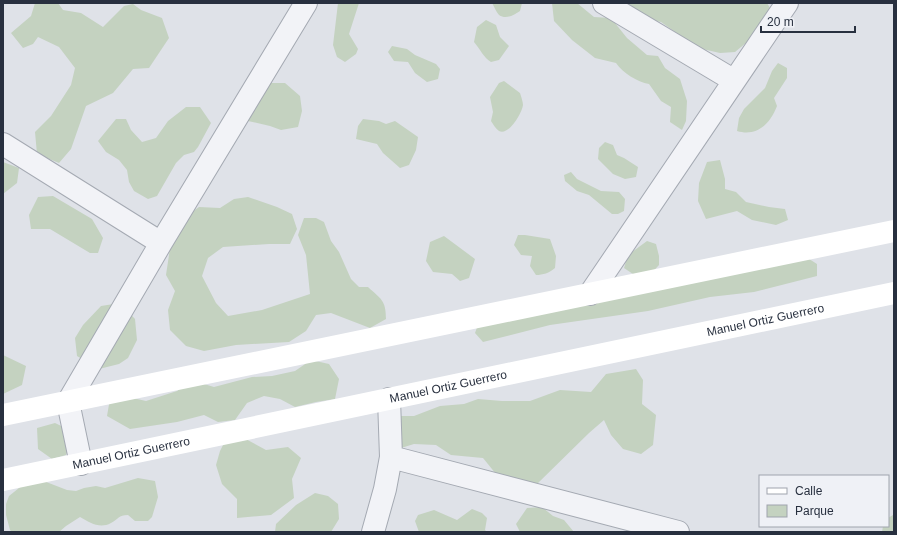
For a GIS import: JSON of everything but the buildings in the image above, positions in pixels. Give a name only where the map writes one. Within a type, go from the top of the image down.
[{"type":"street","points":[[81,464],[68,402],[161,243],[306,3]]},
{"type":"street","points":[[604,3],[734,80]]},
{"type":"street","points":[[590,294],[787,3]]},
{"type":"street","points":[[3,144],[161,243]]},
{"type":"street","points":[[3,415],[894,231]]},
{"type":"street","name":"Manuel Ortiz Guerrero","points":[[3,480],[894,293]]},
{"type":"street","points":[[372,532],[385,489],[391,457],[389,399]]},
{"type":"street","points":[[391,457],[678,532]]},
{"type":"green space","points":[[35,3],[58,3],[63,10],[81,13],[103,27],[124,6],[133,4],[141,10],[162,18],[169,38],[149,68],[133,69],[113,93],[86,106],[71,149],[59,163],[37,154],[35,132],[51,116],[71,85],[75,68],[59,47],[38,37],[33,44],[23,48],[11,33],[31,16]]},
{"type":"green space","points":[[338,3],[359,3],[349,34],[358,49],[356,54],[345,62],[337,57],[333,45]]},
{"type":"green space","points":[[492,3],[522,3],[520,11],[513,15],[504,17],[499,15]]},
{"type":"green space","points":[[552,3],[577,3],[594,17],[611,18],[627,38],[647,55],[658,56],[665,68],[680,79],[687,101],[686,121],[682,130],[670,122],[671,107],[661,101],[649,84],[631,76],[622,70],[616,63],[595,58],[572,40],[554,21]]},
{"type":"green space","points":[[628,3],[767,3],[770,8],[768,19],[752,38],[735,52],[720,53],[698,48],[661,22],[646,19],[628,9]]},
{"type":"green space","points":[[486,20],[496,25],[500,37],[509,46],[499,60],[491,62],[484,56],[474,42],[477,27]]},
{"type":"green space","points":[[392,46],[407,49],[415,55],[436,64],[440,69],[438,79],[427,82],[415,73],[408,62],[394,61],[388,52]]},
{"type":"green space","points":[[778,63],[787,68],[787,78],[774,98],[777,106],[771,118],[762,128],[757,130],[751,132],[737,131],[739,118],[744,109],[765,88],[772,71]]},
{"type":"green space","points":[[504,81],[520,93],[523,105],[514,123],[503,132],[499,131],[491,121],[493,112],[490,97],[499,83]]},
{"type":"green space","points":[[265,83],[285,83],[300,96],[302,111],[298,127],[281,130],[248,121]]},
{"type":"green space","points":[[186,107],[200,107],[211,123],[194,152],[184,155],[176,163],[157,196],[148,199],[134,191],[129,182],[127,170],[119,160],[106,152],[98,141],[116,119],[126,119],[131,130],[142,142],[156,138],[168,121]]},
{"type":"green space","points":[[363,119],[379,121],[386,124],[395,121],[418,137],[416,150],[409,165],[400,168],[383,153],[377,144],[356,139],[358,126]]},
{"type":"green space","points":[[605,142],[613,145],[617,155],[638,167],[636,177],[625,179],[613,174],[598,159],[599,148]]},
{"type":"green space","points":[[720,160],[725,179],[725,189],[736,192],[746,202],[785,209],[788,220],[776,225],[752,220],[737,211],[706,219],[698,201],[699,183],[707,162]]},
{"type":"green space","points":[[3,162],[19,168],[17,183],[3,194]]},
{"type":"green space","points":[[571,172],[577,179],[601,191],[619,192],[625,199],[624,211],[618,214],[612,214],[589,195],[577,191],[565,181],[564,175]]},
{"type":"green space","points":[[53,196],[92,219],[103,238],[98,253],[90,253],[50,229],[31,229],[29,215],[38,197]]},
{"type":"green space","points":[[248,197],[292,214],[297,229],[290,244],[223,247],[208,258],[202,276],[216,303],[228,316],[262,310],[310,294],[306,255],[298,235],[304,218],[316,218],[324,222],[331,241],[339,252],[351,279],[359,287],[368,287],[382,300],[385,308],[386,319],[370,328],[331,313],[316,315],[306,331],[289,342],[236,345],[204,351],[186,346],[170,330],[168,310],[175,291],[166,275],[172,235],[182,219],[199,207],[220,208],[234,199]]},
{"type":"green space","points":[[518,235],[550,239],[556,256],[555,268],[541,275],[536,275],[530,266],[532,256],[521,255],[514,245]]},
{"type":"green space","points":[[444,236],[475,259],[469,278],[460,281],[452,274],[433,272],[426,261],[430,242]]},
{"type":"green space","points":[[647,241],[656,244],[659,256],[659,265],[647,278],[639,278],[624,268],[628,255]]},
{"type":"green space","points":[[806,257],[817,264],[817,276],[754,292],[710,297],[648,311],[550,325],[483,342],[475,333],[479,322]]},
{"type":"green space","points":[[120,303],[135,319],[137,340],[128,358],[119,364],[99,369],[77,356],[75,338],[83,325],[101,306]]},
{"type":"green space","points":[[3,355],[26,366],[22,385],[3,394]]},
{"type":"green space","points":[[311,360],[329,364],[339,379],[335,399],[295,407],[280,399],[264,396],[247,403],[235,420],[218,422],[204,415],[177,422],[130,429],[107,416],[111,393],[146,401],[177,391],[184,386],[204,384],[214,387],[252,377],[272,376],[295,371]]},
{"type":"green space","points":[[636,369],[643,380],[642,404],[656,415],[653,445],[641,454],[623,449],[611,435],[604,420],[536,485],[496,474],[483,458],[451,455],[436,445],[414,444],[401,448],[394,416],[414,416],[440,406],[464,404],[478,399],[530,401],[560,390],[591,392],[606,374]]},
{"type":"green space","points":[[55,423],[74,432],[66,455],[52,459],[38,449],[37,428]]},
{"type":"green space","points":[[242,437],[266,450],[288,447],[301,458],[292,479],[294,498],[271,515],[237,518],[237,499],[222,484],[216,465],[220,451],[226,439]]},
{"type":"green space","points":[[138,478],[155,481],[158,497],[152,517],[148,521],[135,521],[128,515],[125,515],[120,516],[114,522],[107,525],[99,525],[91,523],[80,517],[59,532],[12,532],[10,530],[6,515],[6,504],[9,496],[24,484],[41,480],[67,490],[76,491],[96,486],[105,488]]},
{"type":"green space","points":[[315,493],[328,496],[338,504],[339,519],[331,532],[275,532],[276,524],[296,505]]},
{"type":"green space","points":[[542,507],[553,516],[564,520],[574,532],[520,532],[516,524],[527,508]]},
{"type":"green space","points":[[472,509],[482,513],[487,518],[485,530],[487,532],[419,532],[415,521],[418,515],[434,510],[457,520]]},
{"type":"green space","points":[[893,515],[894,532],[882,532],[883,527],[889,527],[889,517]]}]
